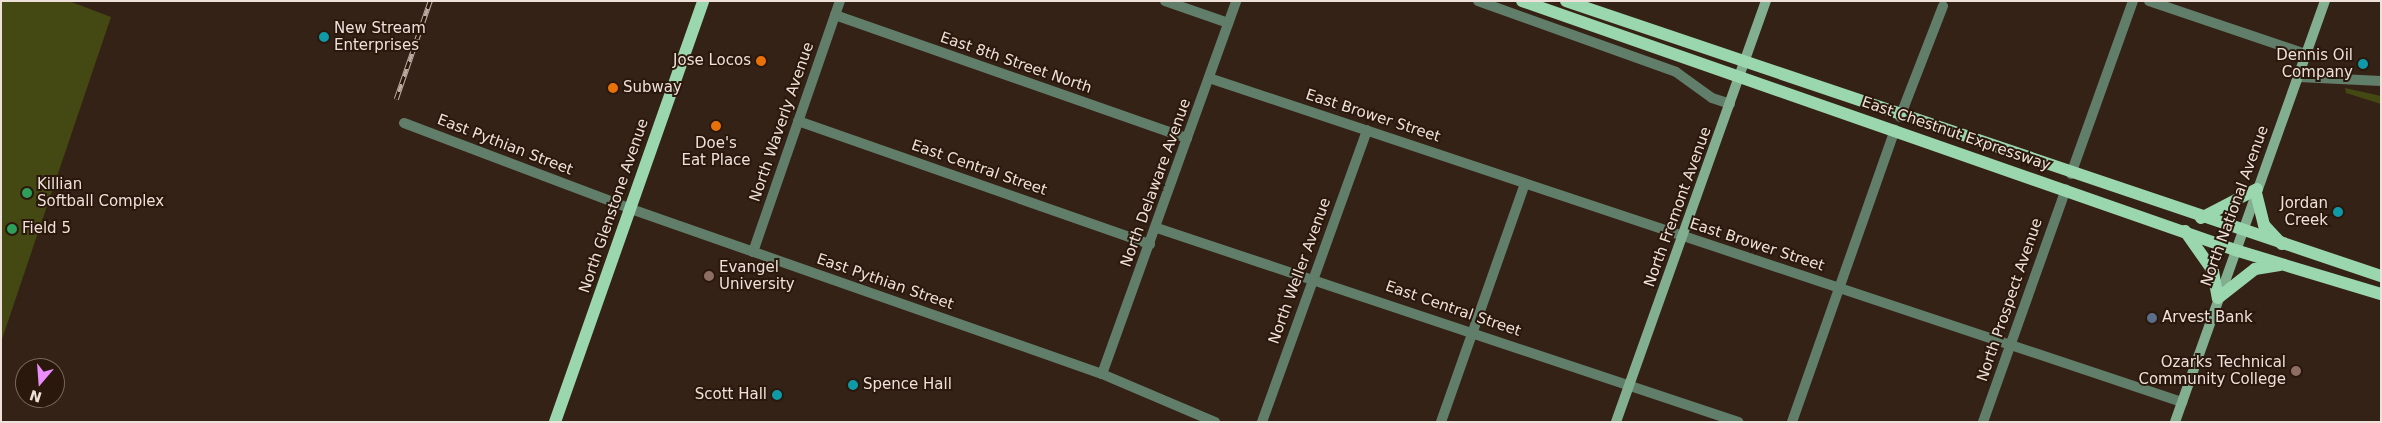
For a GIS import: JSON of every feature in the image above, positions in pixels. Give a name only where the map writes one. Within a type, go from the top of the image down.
[{"type":"main road","name":"North Glenstone Avenue","points":[[555,422],[703,1]]},
{"type":"main road","name":"East Chestnut Expressway","points":[[1522,1],[1739,78],[2066,188],[2235,250],[2381,294]]},
{"type":"main road","name":"East Chestnut Expressway","points":[[1566,1],[1900,117],[2284,246],[2381,276]]},
{"type":"main road","points":[[2201,218],[2256,191],[2264,225],[2284,246]]},
{"type":"main road","points":[[2185,231],[2213,271],[2218,298],[2256,269],[2288,266]]},
{"type":"street","name":"North Waverly Avenue","points":[[753,252],[840,1]]},
{"type":"street","points":[[1166,1],[1228,23]]},
{"type":"street","name":"North Delaware Avenue","points":[[1102,374],[1157,228],[1236,1]]},
{"type":"street","points":[[1478,1],[1676,72],[1712,98],[1730,104]]},
{"type":"street","name":"North Fremont Avenue","points":[[1616,422],[1684,237],[1766,1]]},
{"type":"street","points":[[2071,174],[2133,1]]},
{"type":"street","points":[[2148,1],[2306,54]]},
{"type":"street","name":"North National Avenue","points":[[2175,422],[2325,1]]},
{"type":"street","points":[[1900,117],[1942,6]]},
{"type":"street","name":"East 8th Street North","points":[[835,15],[1187,138]]},
{"type":"street","points":[[2298,77],[2381,81]]},
{"type":"street","name":"East Brower Street","points":[[1209,78],[2182,402]]},
{"type":"street","name":"East Central Street","points":[[798,121],[1150,244]]},
{"type":"street","name":"East Pythian Street","points":[[404,122],[631,209],[1102,374],[1215,422]]},
{"type":"street","name":"North Weller Avenue","points":[[1262,422],[1366,130]]},
{"type":"street","points":[[1792,422],[1895,130]]},
{"type":"street","points":[[1441,422],[1525,182]]},
{"type":"street","name":"North Prospect Avenue","points":[[1983,422],[2066,188]]},
{"type":"street","name":"East Central Street","points":[[1157,228],[1472,330],[1738,422]]},
{"type":"green space","name":"Killian Softball Complex","points":[[1,1],[69,1],[111,17],[1,342]]},
{"type":"green space","points":[[2345,88],[2381,96],[2381,104],[2346,93]]},
{"type":"railway","points":[[396,99],[430,1]]},
{"type":"place","name":"New Stream Enterprises","points":[[324,37]]},
{"type":"place","name":"Jose Locos","points":[[761,61]]},
{"type":"place","name":"Dennis Oil Company","points":[[2363,64]]},
{"type":"place","name":"Subway","points":[[613,88]]},
{"type":"place","name":"Doe's Eat Place","points":[[716,126]]},
{"type":"place","name":"Killian Softball Complex","points":[[27,193]]},
{"type":"place","name":"Jordan Creek","points":[[2338,212]]},
{"type":"place","name":"Field 5","points":[[12,229]]},
{"type":"place","name":"Evangel University","points":[[709,276]]},
{"type":"place","name":"Arvest Bank","points":[[2152,318]]},
{"type":"place","name":"Ozarks Technical Community College","points":[[2296,371]]},
{"type":"place","name":"Spence Hall","points":[[853,385]]},
{"type":"place","name":"Scott Hall","points":[[777,395]]}]
